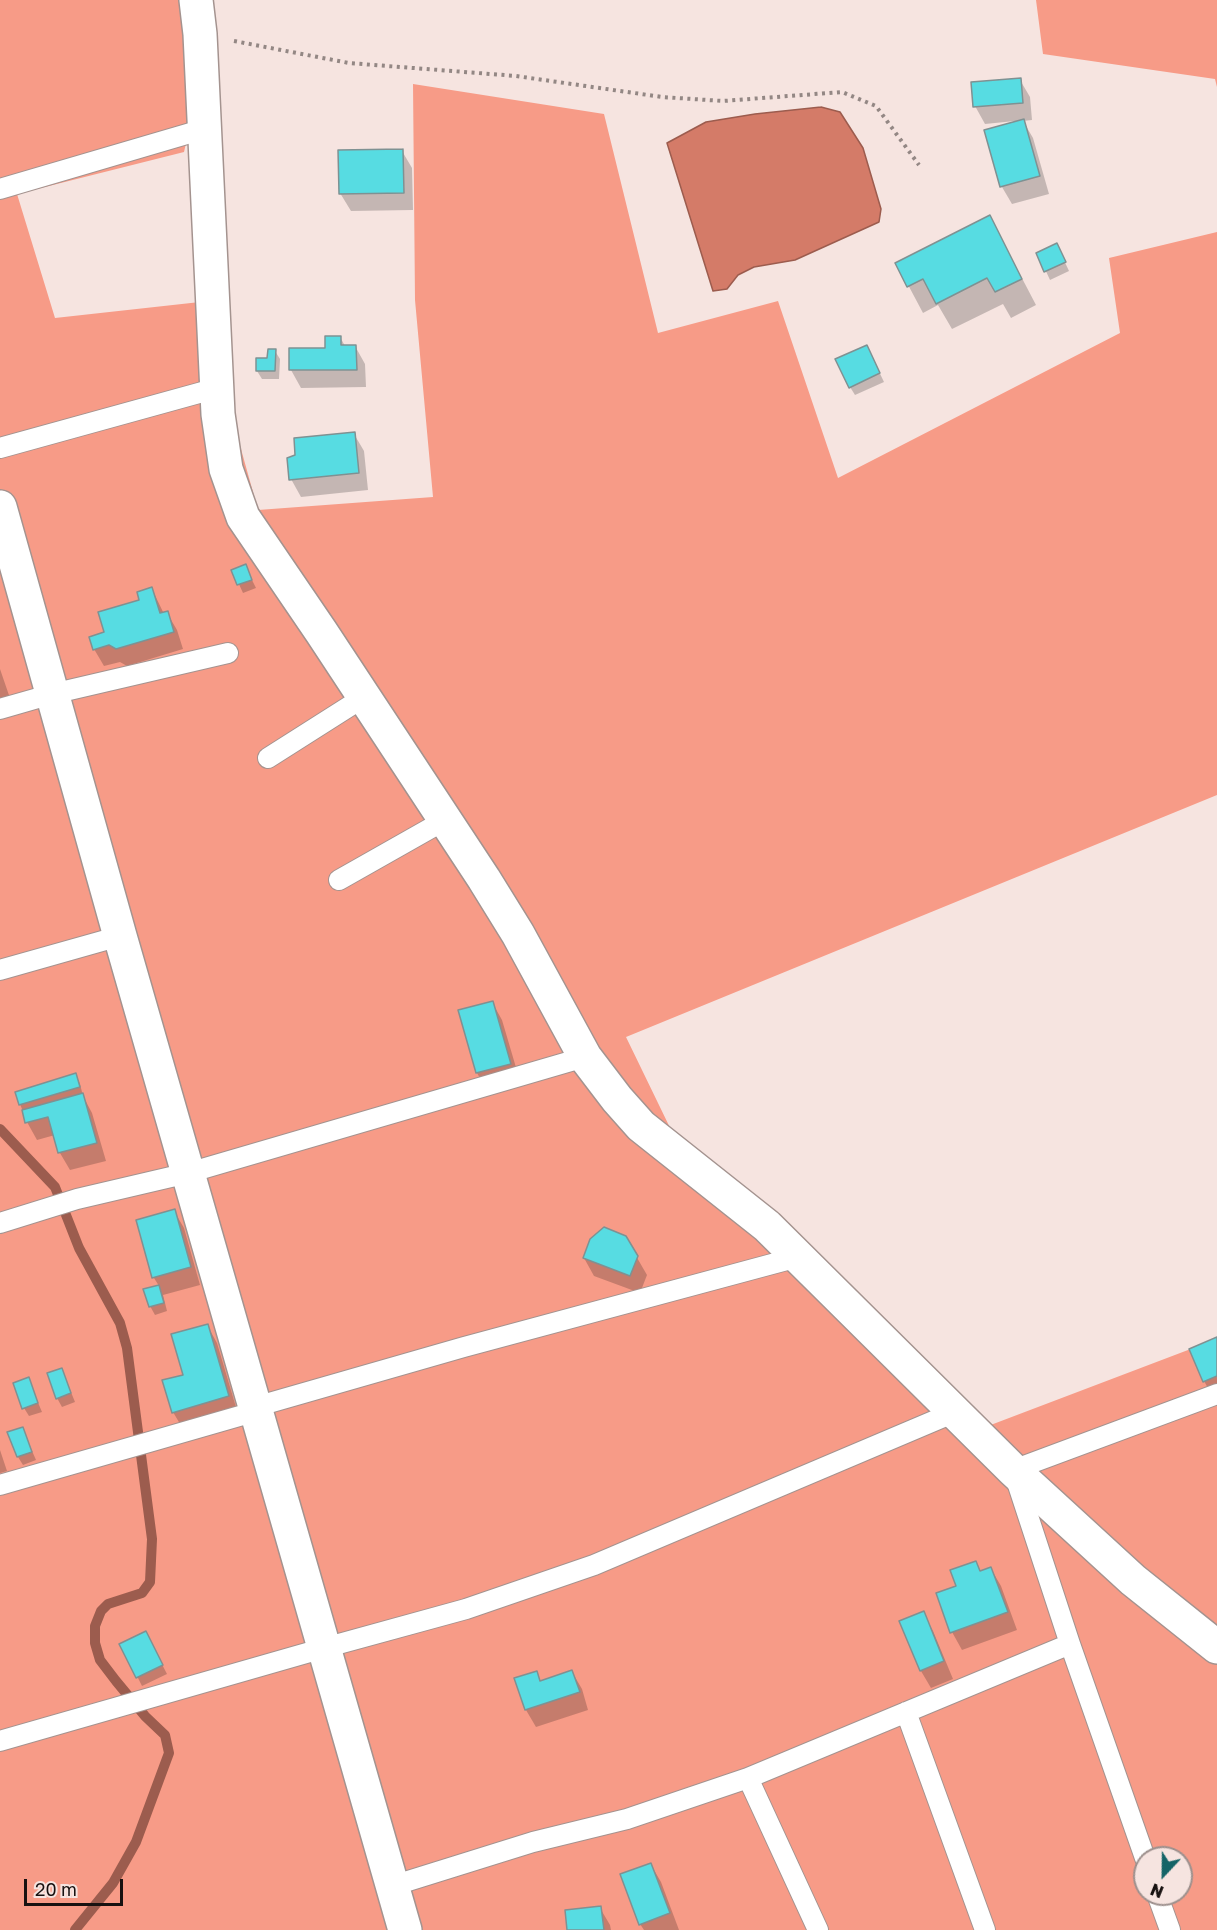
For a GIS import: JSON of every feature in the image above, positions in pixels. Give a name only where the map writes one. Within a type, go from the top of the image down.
[{"type":"street","points":[[196,0],[200,34],[219,414],[226,469],[243,517],[445,820],[518,934],[585,1057],[617,1099],[641,1126],[767,1226],[1013,1470],[1133,1580],[1217,1647]]},
{"type":"street","points":[[0,507],[120,936],[405,1930]]},
{"type":"lane","points":[[0,189],[204,129]]},
{"type":"lane","points":[[0,448],[217,387]]},
{"type":"lane","points":[[0,709],[52,694],[228,653]]},
{"type":"lane","points":[[268,758],[364,697]]},
{"type":"lane","points":[[339,879],[445,820]]},
{"type":"lane","points":[[0,970],[120,936]]},
{"type":"lane","points":[[0,1223],[77,1199],[188,1173],[585,1057]]},
{"type":"lane","points":[[0,1485],[464,1347],[798,1257]]},
{"type":"lane","points":[[1141,1846],[1070,1644],[1013,1470],[1217,1394]]},
{"type":"lane","points":[[0,1741],[466,1609],[594,1565],[955,1412]]},
{"type":"lane","points":[[392,1886],[533,1842],[627,1819],[748,1778],[1070,1644]]},
{"type":"lane","points":[[906,1712],[985,1930]]},
{"type":"lane","points":[[748,1778],[818,1930]]},
{"type":"lane","points":[[1161,1906],[1170,1930]]},
{"type":"path","points":[[200,34],[349,63],[516,76],[662,97],[723,101],[842,92],[876,106],[920,165]]},
{"type":"shaded area","points":[[0,0],[209,0],[213,25],[184,152],[17,194],[55,318],[200,302],[258,510],[433,497],[415,300],[413,84],[604,114],[658,333],[778,301],[838,478],[1120,333],[1109,258],[1217,232],[1217,795],[626,1037],[674,1136],[988,1426],[1217,1339],[1217,1930],[0,1930]]},
{"type":"shaded area","points":[[1036,0],[1217,0],[1217,87],[1215,79],[1043,54]]},
{"type":"shaded area","points":[[821,107],[840,112],[863,148],[881,209],[879,222],[795,260],[754,267],[738,275],[727,289],[713,291],[667,143],[706,122]]},
{"type":"building","points":[[1021,78],[1023,103],[973,107],[971,82]]},
{"type":"building","points":[[1024,119],[1040,176],[1000,187],[984,130]]},
{"type":"building","points":[[403,149],[404,193],[339,194],[338,150]]},
{"type":"building","points":[[990,215],[1022,279],[995,292],[987,278],[936,304],[923,279],[907,287],[895,263]]},
{"type":"building","points":[[1057,243],[1066,262],[1044,272],[1036,253]]},
{"type":"building","points":[[325,336],[341,336],[341,345],[356,345],[357,370],[289,370],[289,348],[325,348]]},
{"type":"building","points":[[867,345],[880,373],[849,388],[835,359]]},
{"type":"building","points":[[268,349],[276,349],[275,371],[256,371],[256,358],[267,358]]},
{"type":"building","points":[[355,432],[359,473],[289,480],[287,458],[295,455],[294,438]]},
{"type":"building","points":[[246,564],[252,580],[237,585],[231,570]]},
{"type":"building","points":[[152,587],[160,613],[168,611],[174,632],[116,649],[109,645],[93,650],[89,637],[104,632],[98,612],[139,600],[137,592]]},
{"type":"building","points":[[493,1001],[511,1064],[476,1073],[458,1010]]},
{"type":"building","points":[[76,1073],[80,1087],[19,1105],[15,1092]]},
{"type":"building","points":[[83,1093],[97,1143],[58,1153],[48,1117],[25,1123],[22,1110]]},
{"type":"building","points":[[175,1209],[191,1267],[152,1278],[136,1220]]},
{"type":"building","points":[[604,1227],[626,1236],[638,1256],[630,1276],[583,1258],[590,1239]]},
{"type":"building","points":[[159,1285],[164,1303],[149,1307],[143,1289]]},
{"type":"building","points":[[208,1324],[229,1396],[172,1413],[162,1380],[183,1375],[171,1334]]},
{"type":"building","points":[[1217,1337],[1217,1376],[1203,1382],[1189,1349]]},
{"type":"building","points":[[62,1368],[71,1393],[56,1399],[47,1373]]},
{"type":"building","points":[[29,1377],[38,1403],[22,1409],[13,1383]]},
{"type":"building","points":[[23,1427],[32,1452],[17,1457],[7,1432]]},
{"type":"building","points":[[976,1561],[980,1571],[991,1567],[1008,1612],[950,1633],[936,1593],[956,1586],[950,1570]]},
{"type":"building","points":[[924,1611],[944,1661],[920,1671],[899,1621]]},
{"type":"building","points":[[146,1631],[163,1665],[136,1678],[119,1644]]},
{"type":"building","points":[[572,1670],[580,1692],[525,1710],[514,1678],[537,1671],[540,1681]]},
{"type":"building","points":[[651,1863],[670,1913],[639,1925],[620,1874]]},
{"type":"building","points":[[601,1906],[604,1930],[567,1930],[565,1910]]},
{"type":"waterway","points":[[0,1129],[55,1187],[79,1248],[120,1323],[127,1348],[152,1539],[150,1582],[142,1593],[108,1604],[101,1611],[95,1626],[95,1643],[100,1660],[145,1716],[165,1735],[169,1753],[136,1842],[113,1883],[75,1930]]}]
